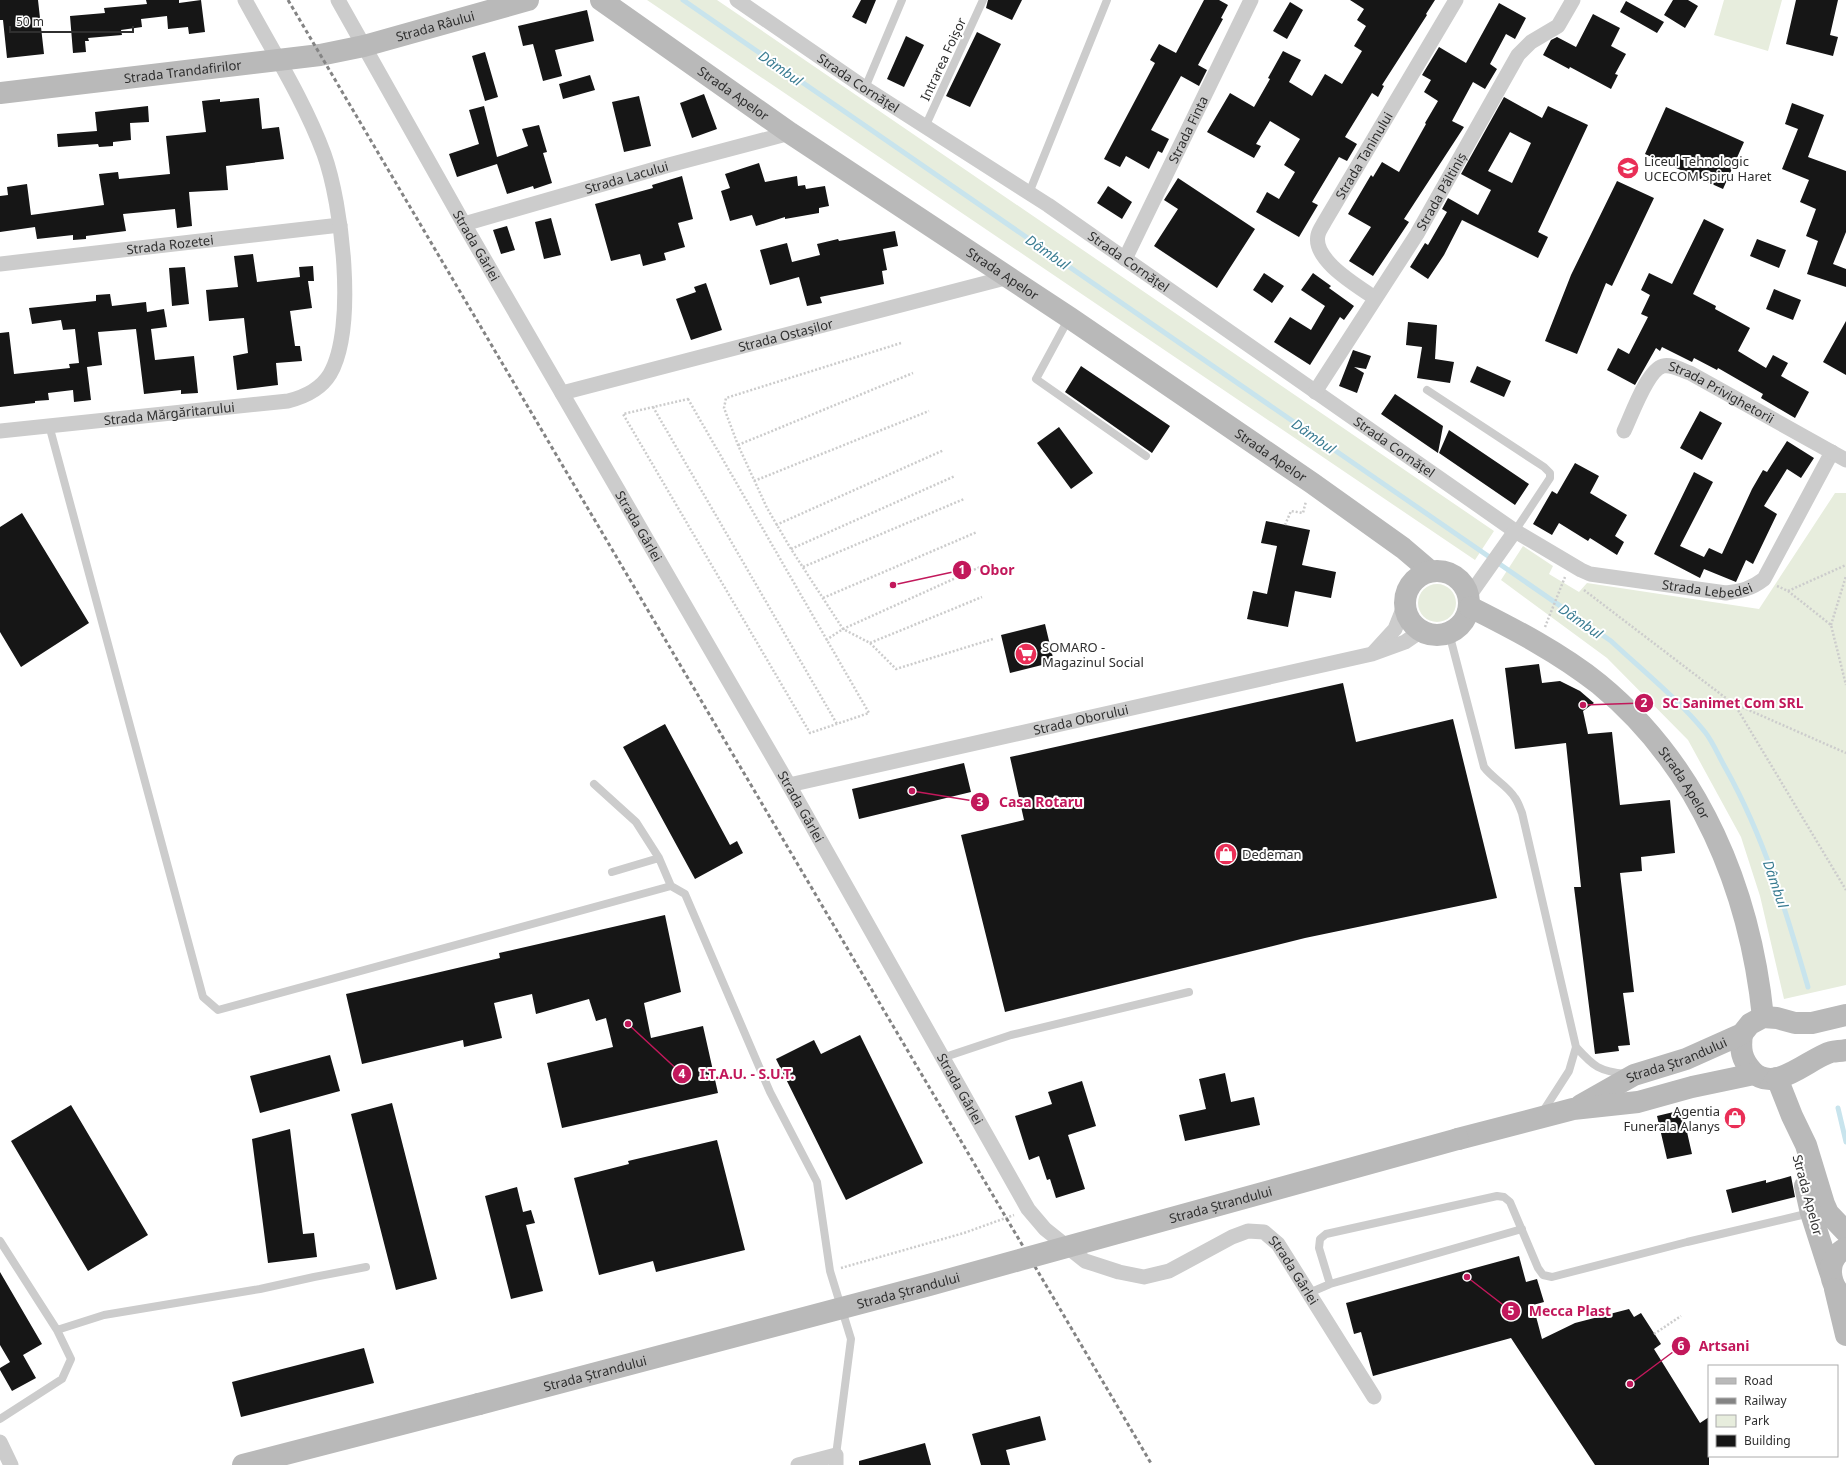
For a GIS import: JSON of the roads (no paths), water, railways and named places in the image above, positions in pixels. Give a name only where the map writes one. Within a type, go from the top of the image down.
[{"type":"street","points":[[246,0],[302,107],[323,152],[331,175],[340,225]]},
{"type":"street","name":"Strada Gârlei","points":[[338,0],[464,224],[789,785],[1028,1209],[1045,1229],[1085,1261],[1119,1272],[1144,1277],[1169,1271],[1232,1237],[1248,1231],[1264,1232],[1278,1244],[1374,1397]]},
{"type":"street","name":"Strada Râului","points":[[364,46],[528,0]]},
{"type":"street","name":"Strada Apelor","points":[[601,0],[790,133],[1070,318],[1312,484],[1403,548],[1430,571]]},
{"type":"street","name":"Strada Finta","points":[[1125,259],[1251,0]]},
{"type":"street","name":"Strada Taninului","points":[[1375,298],[1338,271],[1327,260],[1319,248],[1318,236],[1325,221],[1456,0]]},
{"type":"street","name":"Strada Păltiniș","points":[[1315,392],[1417,234],[1518,55],[1530,42],[1558,26],[1573,0]]},
{"type":"street","name":"Strada Cornățel","points":[[741,1],[865,88],[925,128],[1029,193],[1125,259],[1315,392],[1513,534]]},
{"type":"street","name":"Strada Trandafirilor","points":[[0,94],[278,61],[364,46]]},
{"type":"street","name":"Strada Lacului","points":[[464,224],[661,167],[790,133]]},
{"type":"street","name":"Strada Rozetei","points":[[0,264],[340,225]]},
{"type":"street","name":"Strada Mărgăritarului","points":[[0,430],[288,401],[312,392],[329,374],[339,349],[345,313],[340,225]]},
{"type":"street","name":"Strada Ostașilor","points":[[562,393],[1009,277]]},
{"type":"street","name":"Strada Privighetorii","points":[[1624,431],[1646,382],[1653,372],[1662,366],[1672,367],[1690,373],[1846,460]]},
{"type":"street","name":"Strada Lebedei","points":[[1513,534],[1590,574],[1726,593],[1744,590],[1754,586],[1764,579],[1832,452]]},
{"type":"street","points":[[1462,615],[1465,587],[1459,579],[1450,573],[1430,571],[1411,583],[1406,593],[1405,604],[1407,615],[1412,624],[1421,631],[1430,635],[1439,636],[1462,615],[1483,576],[1513,534]]},
{"type":"street","points":[[1403,548],[1411,583]]},
{"type":"street","points":[[1372,654],[1395,629],[1405,604]]},
{"type":"street","name":"Strada Apelor","points":[[1462,615],[1500,622],[1573,665],[1599,684],[1626,709],[1648,732],[1668,757],[1688,786],[1712,828],[1725,857],[1738,896],[1756,964],[1762,1017]]},
{"type":"street","name":"Strada Oborului","points":[[789,785],[1372,654],[1405,642],[1421,631]]},
{"type":"street","points":[[1742,1034],[1750,1024],[1762,1017],[1777,1018],[1795,1023],[1812,1023],[1846,1015]]},
{"type":"street","name":"Strada Ștrandului","points":[[1742,1034],[1740,1049],[1745,1064],[1754,1074],[1766,1078],[1776,1078]]},
{"type":"street","name":"Strada Ștrandului","points":[[1572,1109],[1634,1075],[1686,1059],[1742,1034]]},
{"type":"street","points":[[1776,1078],[1798,1070],[1830,1052],[1846,1050]]},
{"type":"street","name":"Strada Ștrandului","points":[[243,1465],[921,1287],[1572,1109],[1638,1102],[1692,1087],[1754,1074]]},
{"type":"street","name":"Strada Apelor","points":[[1776,1078],[1806,1145],[1824,1204],[1828,1212],[1846,1232]]},
{"type":"street","name":"Strada Apelor","points":[[1792,1116],[1796,1151],[1811,1213],[1837,1286],[1846,1333]]},
{"type":"street","points":[[1837,1286],[1836,1257],[1846,1248]]},
{"type":"street","points":[[0,1442],[11,1465]]},
{"type":"street","points":[[798,1465],[836,1460]]},
{"type":"lane","points":[[865,88],[902,0]]},
{"type":"lane","name":"Intrarea Foișor","points":[[925,128],[983,0]]},
{"type":"lane","points":[[1029,193],[1107,0]]},
{"type":"lane","points":[[1070,318],[1036,379],[1146,456]]},
{"type":"lane","points":[[1427,390],[1544,467],[1550,473],[1550,478],[1513,534]]},
{"type":"lane","points":[[49,425],[203,997],[218,1010],[671,886]]},
{"type":"lane","points":[[1462,615],[1484,766],[1491,776],[1516,798],[1522,813],[1576,1047],[1569,1071],[1539,1118]]},
{"type":"lane","points":[[594,784],[636,822],[659,858],[671,886],[685,894],[770,1092],[817,1182],[830,1271],[851,1339],[836,1460]]},
{"type":"lane","points":[[612,872],[659,858]]},
{"type":"lane","points":[[942,1058],[1011,1035],[1189,992]]},
{"type":"lane","points":[[1576,1047],[1590,1062],[1605,1071],[1634,1075]]},
{"type":"lane","points":[[1330,1284],[1319,1248],[1320,1239],[1326,1234],[1497,1196],[1504,1197],[1510,1202],[1538,1268],[1543,1274],[1552,1277],[1687,1242],[1811,1213]]},
{"type":"lane","points":[[1309,1293],[1330,1284],[1522,1230]]},
{"type":"lane","points":[[0,1241],[57,1330],[71,1359],[62,1379],[0,1419]]},
{"type":"lane","points":[[57,1330],[104,1314],[260,1289],[366,1267]]},
{"type":"waterway","name":"Dâmbul","points":[[683,0],[1611,641],[1660,685],[1708,736],[1740,795],[1763,848],[1791,930],[1808,987]]},
{"type":"waterway","name":"Dâmbul","points":[[1838,1108],[1846,1142]]},
{"type":"railway","points":[[288,0],[1152,1465]]},
{"type":"place","name":"Liceul Tehnologic UCECOM Spiru Haret","points":[[1628,168]]},
{"type":"place","name":"Obor","points":[[893,585]]},
{"type":"place","name":"SOMARO - Magazinul Social","points":[[1026,654]]},
{"type":"place","name":"SC Sanimet Com SRL","points":[[1583,705]]},
{"type":"place","name":"Casa Rotaru","points":[[912,791]]},
{"type":"place","name":"Dedeman","points":[[1226,854]]},
{"type":"place","name":"I.T.A.U. - S.U.T.","points":[[628,1024]]},
{"type":"place","name":"Agentia Funerala Alanys","points":[[1735,1118]]},
{"type":"place","name":"Mecca Plast","points":[[1467,1277]]},
{"type":"place","name":"Artsani","points":[[1630,1384]]}]
